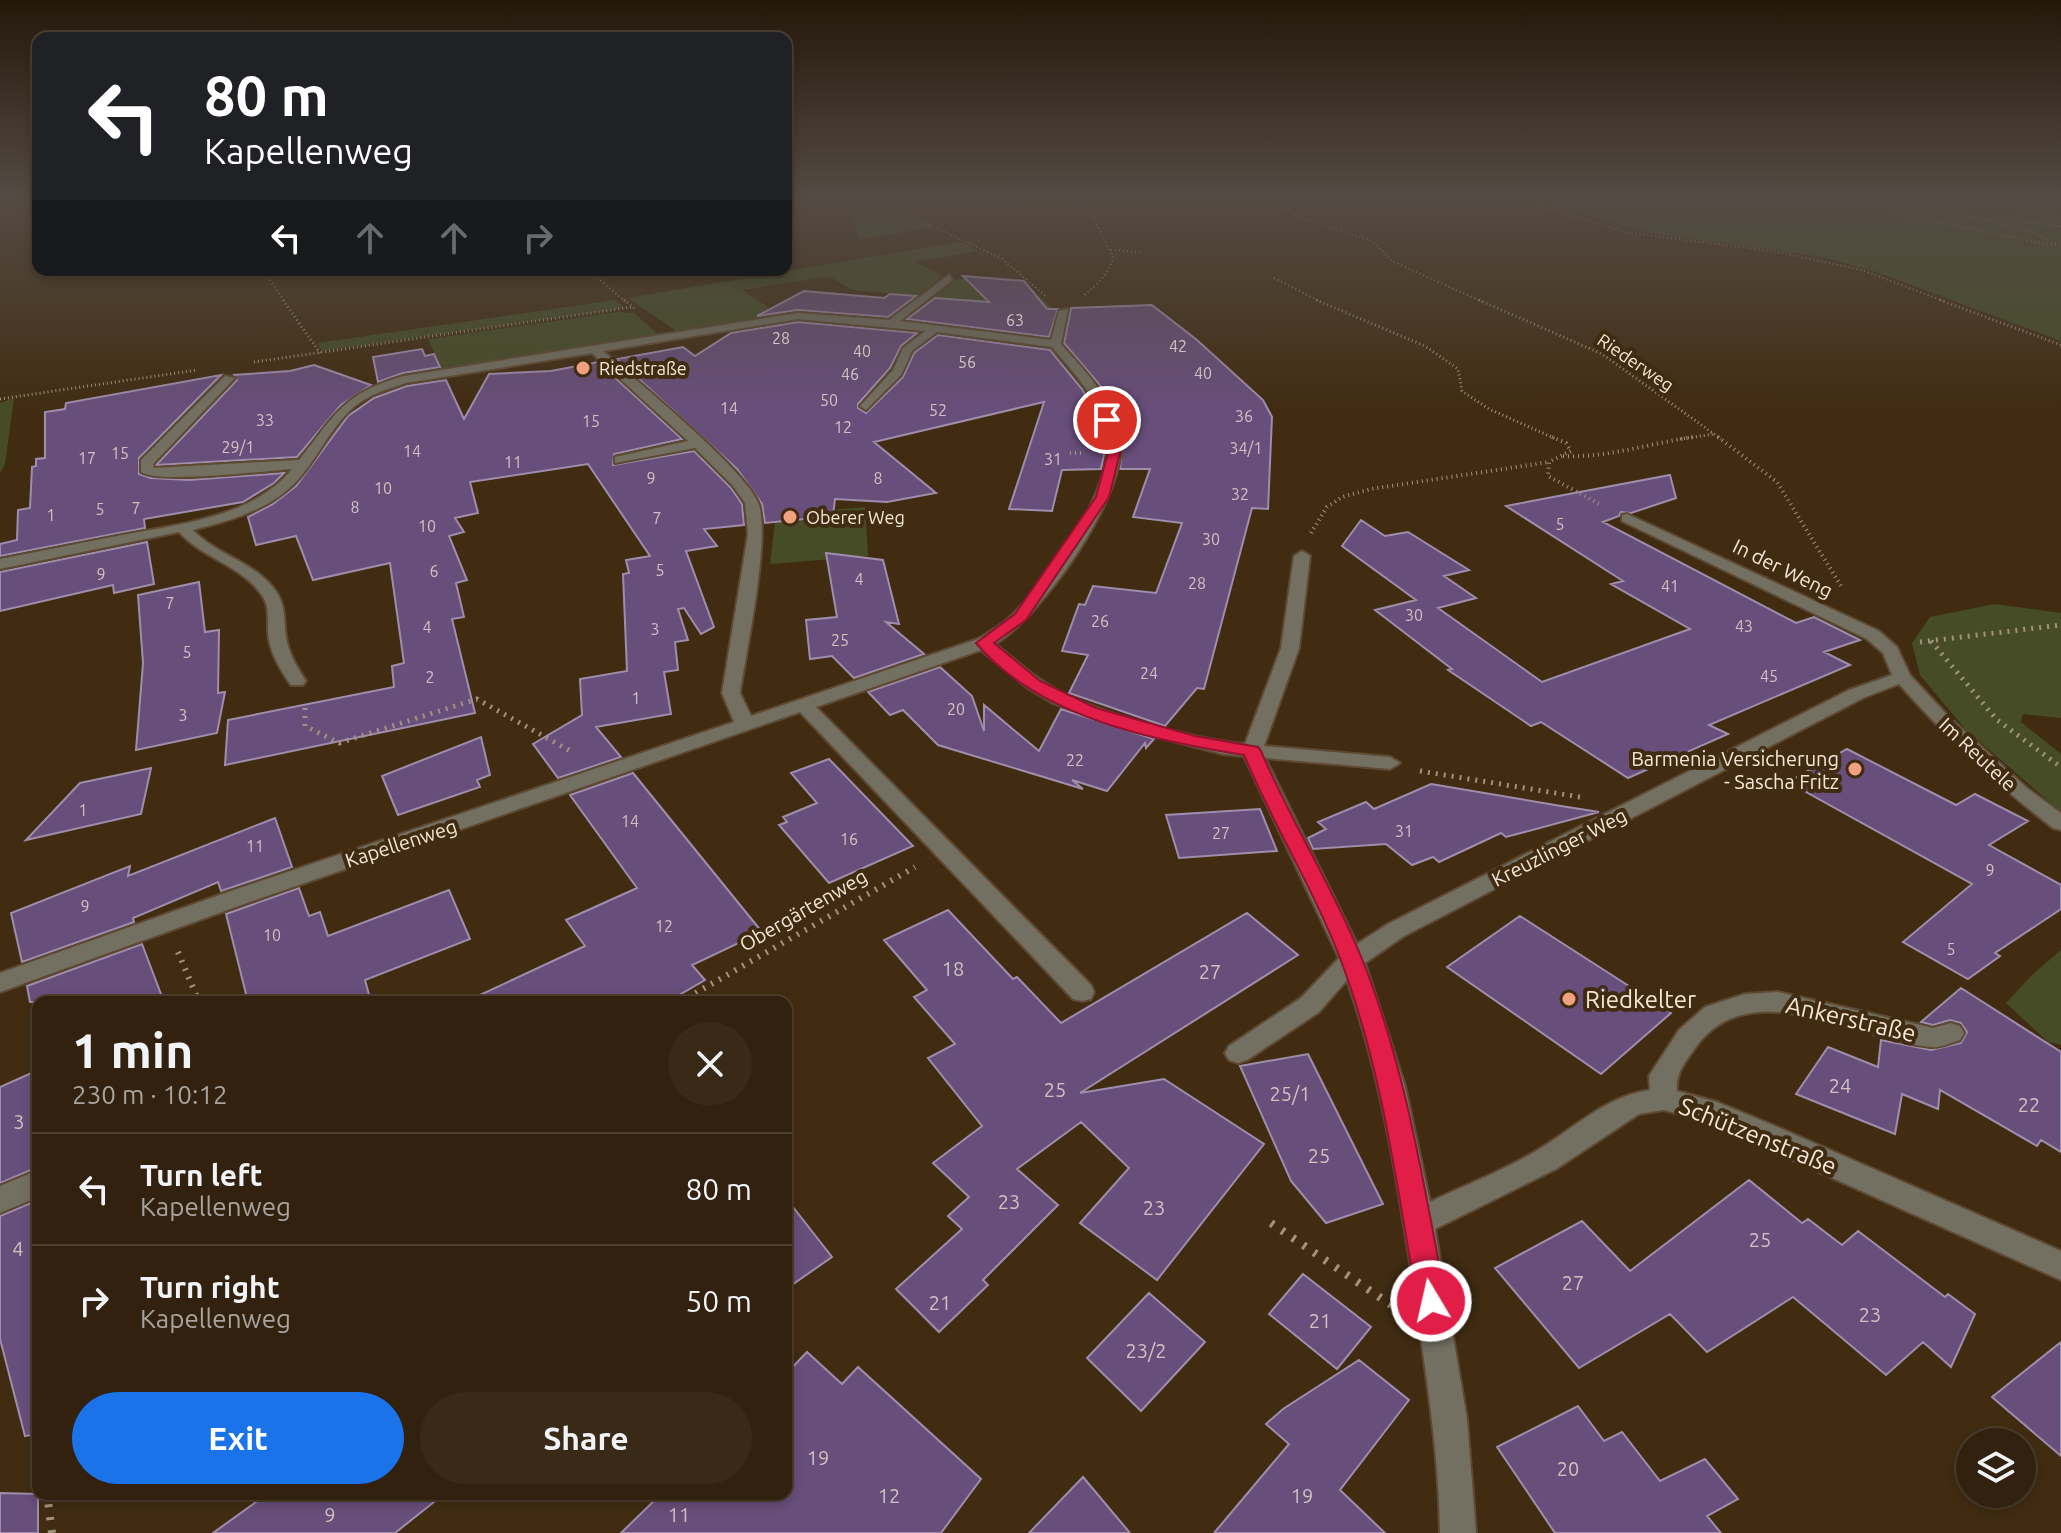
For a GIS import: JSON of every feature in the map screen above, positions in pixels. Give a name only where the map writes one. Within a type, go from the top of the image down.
[{"type":"street","points":[[891,323],[949,278]]},
{"type":"street","points":[[0,564],[232,515],[266,500],[279,491],[303,464],[350,404],[372,390],[424,376],[798,316],[891,323],[1055,344],[1064,311]]},
{"type":"street","points":[[866,406],[905,363],[907,350],[935,328]]},
{"type":"street","name":"Kapellenweg","points":[[0,983],[165,922],[984,643],[1006,630],[1031,604],[1102,497],[1113,465],[1113,435],[1100,403],[1072,361],[1055,344]]},
{"type":"street","points":[[595,350],[698,443],[746,493],[755,517],[755,534],[731,693],[745,725]]},
{"type":"street","points":[[229,378],[146,463],[148,472],[303,464]]},
{"type":"street","points":[[620,460],[698,443]]},
{"type":"street","name":"In der Weng","points":[[1627,518],[1873,635],[1891,651],[1902,677]]},
{"type":"street","points":[[182,527],[206,549],[248,573],[269,593],[276,604],[281,651],[297,681]]},
{"type":"street","points":[[1302,556],[1290,648],[1252,751],[1351,960],[1397,1109],[1419,1222],[1451,1424],[1458,1533]]},
{"type":"street","points":[[984,643],[1034,684],[1090,712],[1193,741],[1252,751],[1390,763]]},
{"type":"street","name":"Im Reutele","points":[[1902,677],[1945,724],[2020,793],[2061,823]]},
{"type":"street","name":"Kreuzlinger Weg","points":[[1238,1053],[1310,1005],[1351,960],[1423,915],[1856,694],[1902,677]]},
{"type":"street","points":[[803,704],[1082,992]]},
{"type":"street","name":"Ankerstraße","points":[[1664,1099],[1662,1076],[1688,1037],[1714,1014],[1745,1003],[1778,1001],[1933,1038],[1951,1033]]},
{"type":"street","name":"Schützenstraße","points":[[1419,1222],[1546,1160],[1606,1118],[1634,1103],[1664,1099],[1707,1110],[1765,1134],[2061,1266]]},
{"type":"street","points":[[0,1200],[32,1186]]},
{"type":"path","points":[[1011,267],[1064,311],[1092,289],[1113,267]]},
{"type":"path","name":"Riederweg","points":[[1404,267],[1592,348],[1715,434],[1777,482],[1873,635]]},
{"type":"path","points":[[1846,267],[1882,277],[2061,345]]},
{"type":"path","points":[[267,276],[320,353]]},
{"type":"path","points":[[595,276],[672,337]]},
{"type":"path","points":[[1274,278],[1289,288],[1425,346],[1458,369],[1462,391],[1489,409],[1566,443],[1571,451],[1549,462],[1371,489],[1342,497],[1327,507],[1314,527],[1302,556]]},
{"type":"path","points":[[255,362],[633,307]]},
{"type":"path","points":[[0,399],[208,368]]},
{"type":"path","points":[[1563,456],[1585,457],[1641,449],[1657,442],[1715,434]]},
{"type":"path","points":[[1549,462],[1548,476],[1627,518]]},
{"type":"path","points":[[2061,625],[1931,641],[1997,720],[2061,767]]},
{"type":"path","points":[[297,681],[305,697],[305,726],[339,743],[477,699],[585,759],[606,774]]},
{"type":"path","points":[[1390,763],[1449,778],[1588,797]]},
{"type":"path","name":"Obergärtenweg","points":[[690,996],[945,850]]},
{"type":"path","points":[[165,922],[196,996]]},
{"type":"path","points":[[1271,1223],[1437,1338]]},
{"type":"path","points":[[50,1500],[52,1533]]},
{"type":"green space","points":[[815,267],[924,267],[943,276],[917,296],[853,290],[828,276],[742,290],[778,314],[676,331],[628,298],[759,276],[792,276],[792,270]]},
{"type":"green space","points":[[1857,267],[2061,267],[2061,341]]},
{"type":"green space","points":[[965,278],[1026,284],[1053,309],[933,298],[956,280]]},
{"type":"green space","points":[[615,300],[625,308],[322,351],[317,343]]},
{"type":"green space","points":[[617,312],[634,313],[658,334],[442,369],[428,339]]},
{"type":"green space","points":[[14,398],[5,464],[0,473],[0,403]]},
{"type":"green space","points":[[865,507],[868,556],[770,564],[775,522],[795,513]]},
{"type":"green space","points":[[1995,604],[2061,613],[2061,718],[2023,714],[2021,722],[2061,754],[2061,812],[1965,729],[1920,675],[1912,643],[1930,617]]},
{"type":"green space","points":[[2061,950],[2061,1045],[2048,1042],[2006,1003]]},
{"type":"building","points":[[963,276],[1024,281],[1047,309],[1058,309],[1049,337],[907,319],[935,298],[989,302]]},
{"type":"building","points":[[804,291],[884,298],[890,294],[916,296],[888,317],[798,310],[757,316]]},
{"type":"building","points":[[1152,305],[1197,340],[1263,400],[1272,417],[1268,509],[1252,508],[1204,689],[1197,688],[1165,726],[1069,693],[1088,655],[1062,651],[1079,604],[1085,605],[1093,586],[1156,593],[1182,523],[1133,517],[1150,469],[1120,469],[1123,435],[1114,408],[1099,384],[1064,343],[1071,308]]},
{"type":"building","points":[[798,322],[917,333],[901,346],[890,368],[858,404],[858,408],[866,413],[903,377],[914,353],[938,335],[1050,350],[1082,389],[1101,423],[1104,455],[1101,469],[1062,470],[1052,511],[1009,509],[1044,402],[874,442],[936,493],[887,502],[835,499],[833,516],[765,523],[762,504],[737,469],[617,359],[683,347],[695,356],[731,333]]},
{"type":"building","points":[[422,349],[425,356],[434,354],[440,367],[403,373],[378,382],[373,357]]},
{"type":"building","points":[[598,362],[682,439],[614,454],[613,465],[694,451],[731,488],[742,504],[744,525],[704,529],[717,546],[686,551],[714,627],[701,634],[684,608],[678,609],[688,640],[675,642],[678,670],[664,672],[671,714],[596,727],[621,757],[558,778],[533,744],[582,715],[580,679],[627,671],[623,574],[629,573],[626,560],[650,556],[588,464],[470,482],[478,513],[455,518],[464,532],[449,536],[467,580],[456,583],[464,617],[452,619],[475,713],[225,765],[228,720],[394,687],[392,666],[404,663],[390,563],[313,580],[296,536],[256,545],[248,517],[273,504],[296,486],[348,416],[374,398],[407,386],[446,380],[464,419],[489,374],[551,371]]},
{"type":"building","points":[[314,365],[371,385],[341,405],[297,457],[156,465],[237,380],[234,375],[290,371]]},
{"type":"building","points":[[221,375],[139,458],[139,474],[151,478],[189,480],[284,473],[274,483],[243,502],[144,519],[145,528],[0,556],[0,544],[17,540],[18,510],[30,508],[32,467],[36,466],[36,459],[45,458],[45,412],[65,409],[66,403]]},
{"type":"building","points":[[1670,475],[1676,498],[1631,513],[1621,512],[1619,516],[1603,522],[1796,623],[1814,617],[1860,640],[1824,652],[1850,665],[1709,725],[1728,734],[1628,778],[1541,722],[1531,726],[1448,670],[1452,669],[1375,610],[1416,600],[1342,546],[1361,520],[1385,536],[1408,532],[1469,570],[1444,576],[1476,598],[1438,608],[1542,682],[1690,629],[1611,584],[1623,581],[1506,506]]},
{"type":"building","points":[[147,542],[154,584],[114,593],[113,585],[0,611],[0,572]]},
{"type":"building","points":[[826,553],[883,560],[899,624],[886,622],[924,654],[854,678],[832,656],[810,659],[806,620],[837,617]]},
{"type":"building","points":[[199,582],[205,632],[219,630],[218,693],[225,692],[217,733],[136,750],[143,663],[138,595]]},
{"type":"building","points":[[940,667],[972,696],[984,731],[984,705],[1039,751],[1061,709],[1154,739],[1146,748],[1145,743],[1107,791],[1072,780],[1083,789],[938,745],[903,710],[890,715],[868,692]]},
{"type":"building","points":[[481,737],[490,775],[477,780],[480,787],[398,815],[382,776]]},
{"type":"building","points":[[1847,749],[1956,805],[1975,794],[2028,821],[1989,845],[2061,885],[2061,909],[1995,953],[2000,956],[1968,979],[1903,942],[1972,884],[1788,782]]},
{"type":"building","points":[[829,759],[913,846],[829,883],[779,825],[787,822],[783,817],[817,803],[791,773]]},
{"type":"building","points":[[151,768],[141,814],[26,840],[80,783]]},
{"type":"building","points":[[633,773],[762,932],[692,965],[705,980],[677,996],[478,996],[585,946],[566,920],[637,888],[570,795]]},
{"type":"building","points":[[1431,784],[1599,812],[1506,837],[1501,833],[1439,862],[1433,857],[1412,865],[1386,844],[1313,849],[1308,838],[1326,829],[1318,822],[1366,802],[1374,809]]},
{"type":"building","points":[[1260,809],[1277,851],[1179,858],[1166,815]]},
{"type":"building","points":[[275,818],[292,867],[221,891],[218,882],[133,918],[134,922],[22,962],[11,913],[130,866],[128,876]]},
{"type":"building","points":[[299,888],[309,916],[320,912],[328,936],[449,890],[470,939],[365,980],[369,996],[246,996],[226,914]]},
{"type":"building","points":[[948,910],[1013,979],[1017,977],[1061,1023],[1247,913],[1298,955],[1080,1093],[1164,1079],[1264,1144],[1157,1280],[1080,1223],[1129,1168],[1081,1122],[1017,1169],[1058,1205],[983,1280],[988,1285],[939,1332],[896,1289],[962,1229],[948,1216],[969,1197],[933,1163],[982,1126],[928,1058],[955,1044],[914,997],[927,990],[884,940]]},
{"type":"building","name":"Riedkelter","points":[[1520,916],[1671,1013],[1601,1074],[1447,967]]},
{"type":"building","points":[[142,944],[162,996],[32,996],[30,1002],[27,986]]},
{"type":"building","points":[[1961,988],[2061,1052],[2061,1152],[2041,1140],[2037,1146],[1940,1090],[1938,1109],[1902,1094],[1895,1134],[1796,1094],[1828,1047],[1878,1067],[1881,1040],[1931,1050],[1961,1043],[1967,1032],[1961,1023],[1950,1020],[1933,1025],[1921,1022]]},
{"type":"building","points":[[1308,1054],[1383,1204],[1326,1223],[1291,1181],[1240,1066]]},
{"type":"building","points":[[32,1073],[32,1170],[0,1183],[0,1087]]},
{"type":"building","points":[[1749,1180],[1802,1223],[1808,1219],[1842,1245],[1858,1231],[1945,1297],[1948,1294],[1975,1314],[1951,1367],[1923,1342],[1886,1375],[1793,1297],[1707,1352],[1670,1314],[1579,1368],[1495,1268],[1582,1221],[1630,1271]]},
{"type":"building","points":[[32,1203],[32,1435],[25,1436],[0,1339],[0,1216]]},
{"type":"building","points":[[792,1206],[832,1257],[792,1285]]},
{"type":"building","points":[[1303,1274],[1371,1327],[1337,1369],[1269,1314]]},
{"type":"building","points":[[1149,1293],[1205,1342],[1141,1411],[1087,1358]]},
{"type":"building","points":[[2061,1342],[2061,1456],[2036,1435],[2036,1428],[2028,1428],[1992,1397]]},
{"type":"building","points":[[807,1352],[842,1384],[858,1367],[981,1479],[941,1533],[621,1533],[655,1500],[792,1500],[792,1368]]},
{"type":"building","points":[[1359,1360],[1409,1400],[1340,1490],[1385,1533],[1214,1533],[1289,1444],[1266,1424],[1283,1409]]},
{"type":"building","points":[[1578,1406],[1604,1441],[1622,1432],[1660,1481],[1705,1459],[1738,1499],[1707,1516],[1721,1533],[1555,1533],[1497,1447]]},
{"type":"building","points":[[1083,1477],[1130,1533],[1029,1533]]},
{"type":"building","points":[[0,1493],[32,1494],[32,1500],[38,1500],[38,1533],[0,1533]]},
{"type":"building","points":[[259,1500],[436,1500],[395,1533],[213,1533]]},
{"type":"place","name":"Riedstraße","points":[[583,368]]},
{"type":"place","name":"Oberer Weg","points":[[790,517]]},
{"type":"place","name":"Barmenia Versicherung - Sascha Fritz","points":[[1855,769]]},
{"type":"place","name":"Riedkelter","points":[[1569,999]]},
{"type":"route","points":[[1107,420],[1115,449],[1102,497],[1031,604],[1006,630],[984,643],[1034,684],[1090,712],[1193,741],[1252,751],[1271,797],[1327,904],[1351,960],[1376,1033],[1397,1109],[1431,1301]]}]
